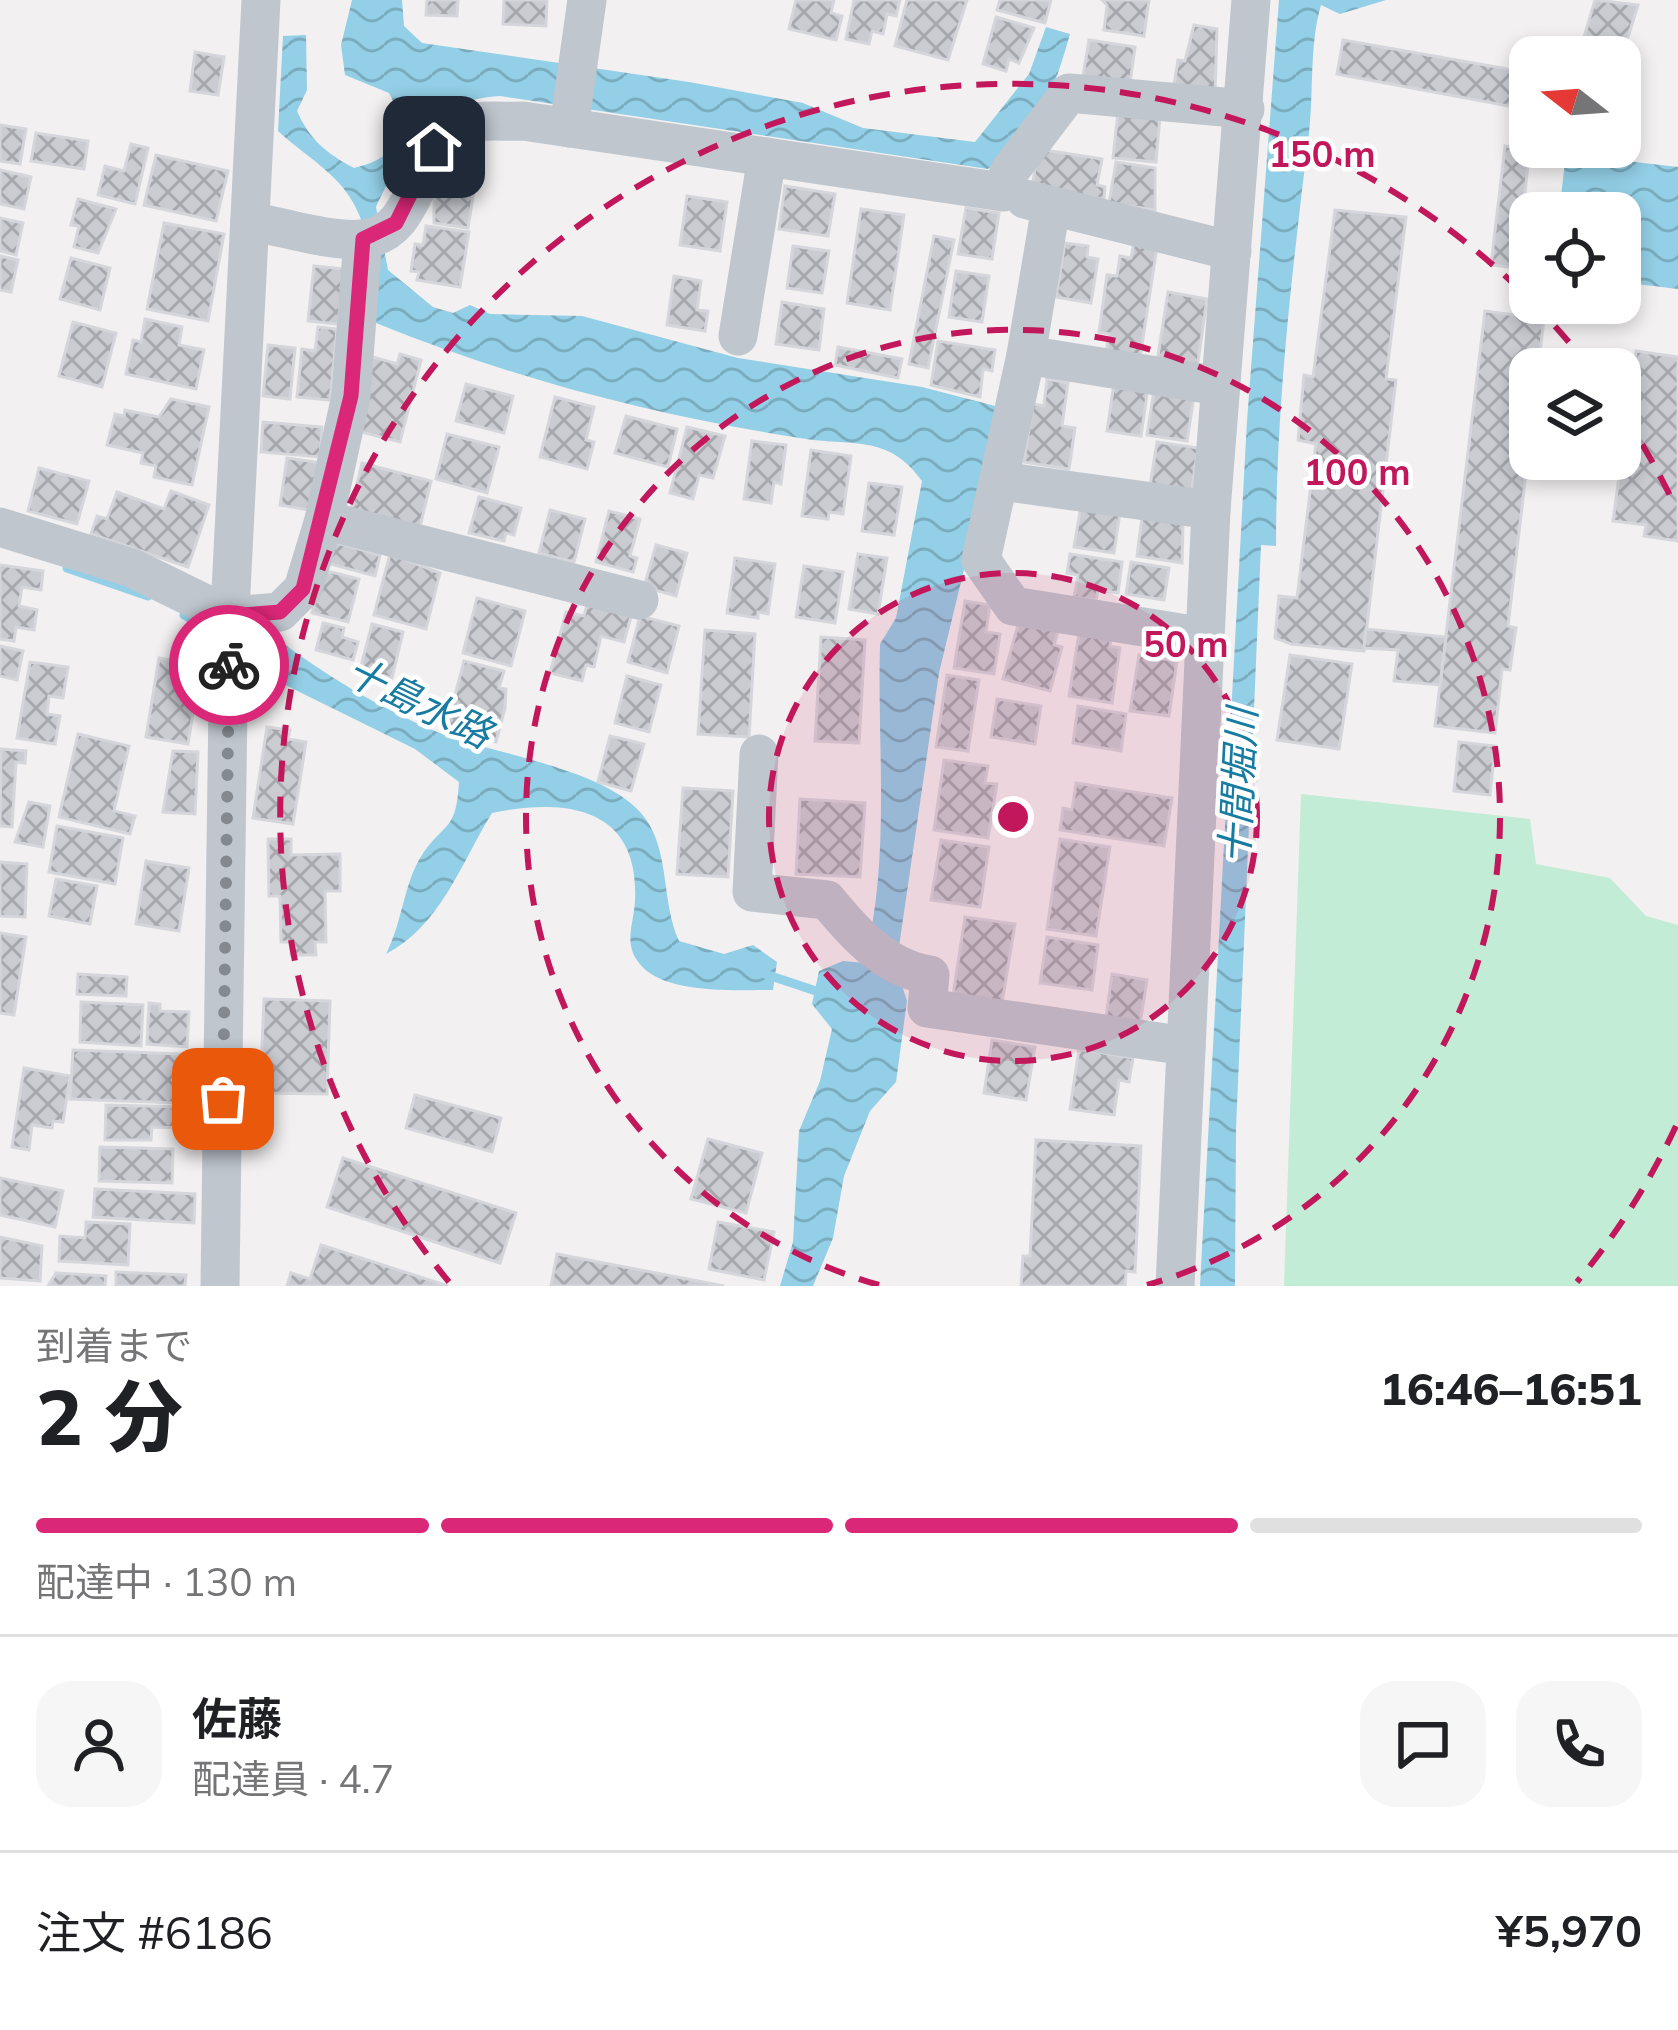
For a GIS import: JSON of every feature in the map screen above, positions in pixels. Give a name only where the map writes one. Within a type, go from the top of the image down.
[{"type":"street","points":[[220,1286],[230,616],[261,0]]},
{"type":"street","points":[[570,122],[587,0]]},
{"type":"street","points":[[1175,1286],[1211,510],[1251,0]]},
{"type":"street","points":[[1003,192],[1009,172],[1069,92],[1245,110]]},
{"type":"street","points":[[250,221],[373,236],[396,223],[434,147],[472,122],[570,122],[767,158],[1003,192],[1232,251]]},
{"type":"street","points":[[738,336],[767,158]]},
{"type":"street","points":[[1051,207],[1027,355],[981,560],[1013,606],[1205,637]]},
{"type":"street","points":[[0,527],[132,568],[230,616],[280,612],[303,589],[324,520],[351,396],[373,236]]},
{"type":"street","points":[[1027,355],[1220,386]]},
{"type":"street","points":[[1001,481],[1211,510]]},
{"type":"street","points":[[324,520],[639,600]]},
{"type":"street","points":[[759,754],[752,892],[827,901],[858,938],[909,972],[930,975],[927,1007],[1186,1046]]},
{"type":"green space","points":[[1301,794],[1530,819],[1536,864],[1610,878],[1646,916],[1678,925],[1678,1286],[1284,1286]]},
{"type":"water","points":[[352,0],[402,0],[404,26],[422,43],[689,82],[803,103],[863,128],[975,142],[1029,74],[1046,27],[1070,34],[1042,110],[1020,141],[988,169],[500,96],[454,106],[422,130],[376,207],[388,270],[433,307],[453,313],[470,305],[490,314],[582,316],[738,358],[922,387],[1003,408],[939,673],[896,967],[907,1001],[896,1082],[870,1111],[844,1176],[833,1238],[813,1286],[780,1286],[793,1242],[799,1131],[820,1081],[832,1029],[812,1004],[819,971],[843,961],[864,963],[880,844],[880,644],[896,618],[922,481],[896,455],[882,449],[745,429],[638,406],[532,378],[376,323],[373,267],[357,211],[336,180],[278,131],[283,36],[306,35],[307,90],[297,111],[313,138],[354,168],[381,158],[396,142],[399,120],[389,93],[345,75],[341,45]]},
{"type":"water","name":"十間堀川","points":[[1279,0],[1386,0],[1340,14],[1321,5],[1315,36],[1282,391],[1276,546],[1261,545],[1236,1129],[1235,1286],[1200,1286],[1247,421]]},
{"type":"water","points":[[1641,163],[1678,167],[1678,289],[1641,285],[1641,192],[1561,192],[1564,168],[1641,168]]},
{"type":"water","points":[[275,637],[352,689],[414,722],[578,775],[628,801],[653,831],[679,941],[724,954],[753,945],[777,962],[773,990],[682,986],[650,973],[631,948],[635,901],[633,869],[625,845],[611,827],[571,809],[492,813],[435,910],[405,942],[386,954],[416,866],[452,818],[459,782],[415,749],[249,667],[252,638]]},
{"type":"building","points":[[427,0],[458,0],[457,16],[426,15]]},
{"type":"building","points":[[504,0],[547,0],[546,26],[503,24]]},
{"type":"building","points":[[796,0],[834,0],[831,13],[842,16],[836,40],[789,29]]},
{"type":"building","points":[[854,0],[900,0],[896,16],[887,14],[883,34],[872,31],[869,44],[846,39]]},
{"type":"building","points":[[907,0],[967,0],[948,60],[895,46]]},
{"type":"building","points":[[1000,0],[1051,0],[1045,23],[997,10]]},
{"type":"building","points":[[1102,0],[1149,0],[1144,36],[1104,30],[1107,5]]},
{"type":"building","points":[[1595,0],[1638,5],[1628,36],[1584,36]]},
{"type":"building","points":[[996,17],[1034,28],[1019,63],[1009,59],[1006,71],[983,64]]},
{"type":"building","points":[[1194,25],[1217,29],[1215,92],[1174,85],[1178,60],[1185,61]]},
{"type":"building","points":[[1089,40],[1135,47],[1130,83],[1083,76]]},
{"type":"building","points":[[1343,40],[1509,69],[1509,106],[1337,74]]},
{"type":"building","points":[[195,52],[224,57],[218,95],[190,91]]},
{"type":"building","points":[[1118,112],[1160,116],[1156,162],[1113,158]]},
{"type":"building","points":[[0,125],[26,129],[20,164],[0,161]]},
{"type":"building","points":[[36,133],[88,141],[84,169],[31,161]]},
{"type":"building","points":[[131,144],[148,148],[135,204],[98,195],[105,166],[124,171]]},
{"type":"building","points":[[1505,146],[1509,146],[1509,168],[1528,168],[1525,192],[1509,192],[1509,267],[1491,265]]},
{"type":"building","points":[[1038,149],[1102,159],[1097,185],[1105,187],[1104,199],[1032,188]]},
{"type":"building","points":[[156,155],[228,171],[216,221],[144,205]]},
{"type":"building","points":[[1116,162],[1155,168],[1155,210],[1109,203]]},
{"type":"building","points":[[442,165],[476,177],[468,228],[434,223],[434,184],[440,185]]},
{"type":"building","points":[[0,170],[31,177],[24,209],[0,204]]},
{"type":"building","points":[[785,186],[835,194],[828,236],[779,229]]},
{"type":"building","points":[[687,196],[727,202],[720,251],[680,245]]},
{"type":"building","points":[[78,199],[116,209],[98,253],[74,247],[79,226],[71,225]]},
{"type":"building","points":[[966,208],[999,213],[992,259],[958,254]]},
{"type":"building","points":[[861,209],[904,215],[890,310],[847,303]]},
{"type":"building","points":[[1335,210],[1406,217],[1386,379],[1396,380],[1364,651],[1291,644],[1275,638],[1279,596],[1297,598],[1316,444],[1298,440],[1304,375],[1313,377]]},
{"type":"building","points":[[0,218],[23,223],[16,255],[0,251]]},
{"type":"building","points":[[164,223],[224,234],[208,321],[147,309]]},
{"type":"building","points":[[426,226],[469,232],[460,287],[417,280],[419,272],[411,271],[415,244],[423,245]]},
{"type":"building","points":[[934,236],[954,240],[928,368],[909,364]]},
{"type":"building","points":[[1065,243],[1088,246],[1087,257],[1098,259],[1091,303],[1056,297]]},
{"type":"building","points":[[1134,243],[1157,247],[1140,358],[1106,353],[1109,334],[1099,332],[1107,275],[1117,276],[1120,256],[1131,258]]},
{"type":"building","points":[[793,246],[829,251],[822,293],[787,288]]},
{"type":"building","points":[[0,256],[18,260],[11,292],[0,290]]},
{"type":"building","points":[[71,258],[110,268],[100,310],[60,299]]},
{"type":"building","points":[[314,266],[344,269],[338,324],[308,321]]},
{"type":"building","points":[[956,271],[989,276],[982,322],[949,317]]},
{"type":"building","points":[[674,276],[701,281],[697,310],[708,311],[705,331],[667,325]]},
{"type":"building","points":[[1168,292],[1207,299],[1197,369],[1157,362]]},
{"type":"building","points":[[782,302],[824,309],[819,350],[776,344]]},
{"type":"building","points":[[1485,311],[1509,314],[1509,324],[1543,324],[1541,348],[1509,348],[1509,480],[1525,480],[1508,626],[1516,628],[1510,670],[1502,669],[1495,733],[1435,726]]},
{"type":"building","points":[[145,319],[182,327],[179,345],[204,350],[196,389],[126,374],[133,340],[141,342]]},
{"type":"building","points":[[73,322],[116,333],[102,387],[59,376]]},
{"type":"building","points":[[318,327],[337,329],[330,400],[297,397],[302,349],[315,351]]},
{"type":"building","points":[[938,341],[995,350],[992,371],[983,369],[980,397],[931,385]]},
{"type":"building","points":[[268,345],[295,348],[290,399],[263,396]]},
{"type":"building","points":[[838,347],[902,359],[898,378],[835,365]]},
{"type":"building","points":[[1641,352],[1678,357],[1678,541],[1644,536],[1646,525],[1613,521],[1619,480],[1641,480]]},
{"type":"building","points":[[400,354],[421,360],[400,442],[361,432],[373,357],[397,364]]},
{"type":"building","points":[[1047,379],[1068,383],[1062,426],[1075,428],[1069,469],[1024,462],[1033,404],[1044,406]]},
{"type":"building","points":[[1114,383],[1148,388],[1141,436],[1107,431]]},
{"type":"building","points":[[466,384],[513,396],[504,433],[456,421]]},
{"type":"building","points":[[1154,390],[1194,396],[1187,441],[1147,435]]},
{"type":"building","points":[[555,397],[594,407],[586,440],[594,442],[587,469],[540,457]]},
{"type":"building","points":[[171,399],[209,407],[192,485],[154,477],[156,466],[141,463],[143,453],[107,445],[115,414],[124,416],[125,410],[159,417]]},
{"type":"building","points":[[626,416],[677,429],[668,467],[615,453]]},
{"type":"building","points":[[263,422],[322,427],[320,457],[261,452]]},
{"type":"building","points":[[687,427],[725,436],[713,478],[699,475],[693,499],[670,493]]},
{"type":"building","points":[[447,434],[499,447],[487,493],[436,479]]},
{"type":"building","points":[[752,441],[786,445],[781,484],[774,482],[771,503],[744,499]]},
{"type":"building","points":[[1157,442],[1198,448],[1191,493],[1150,486]]},
{"type":"building","points":[[811,450],[851,456],[843,514],[829,512],[828,519],[802,516]]},
{"type":"building","points":[[287,458],[322,463],[315,511],[280,505]]},
{"type":"building","points":[[362,463],[431,481],[419,531],[350,513]]},
{"type":"building","points":[[39,468],[89,481],[77,524],[28,511]]},
{"type":"building","points":[[869,483],[902,487],[894,535],[862,531]]},
{"type":"building","points":[[171,491],[209,505],[188,567],[91,534],[97,516],[107,519],[117,492],[164,509]]},
{"type":"building","points":[[479,497],[521,508],[514,535],[506,533],[504,541],[469,533]]},
{"type":"building","points":[[1081,506],[1120,512],[1114,553],[1074,547]]},
{"type":"building","points":[[550,510],[585,519],[574,562],[539,553]]},
{"type":"building","points":[[609,511],[640,519],[630,556],[637,558],[633,572],[596,562]]},
{"type":"building","points":[[1142,517],[1183,523],[1182,563],[1137,556]]},
{"type":"building","points":[[333,542],[380,555],[375,576],[327,563]]},
{"type":"building","points":[[656,545],[687,553],[676,596],[644,587]]},
{"type":"building","points":[[390,554],[440,573],[426,629],[374,615]]},
{"type":"building","points":[[858,554],[887,558],[878,614],[849,609]]},
{"type":"building","points":[[1070,554],[1122,562],[1118,593],[1098,590],[1096,600],[1074,597],[1078,575],[1067,573]]},
{"type":"building","points":[[735,558],[775,564],[768,614],[758,612],[758,618],[727,613]]},
{"type":"building","points":[[1131,562],[1169,568],[1164,600],[1126,594]]},
{"type":"building","points":[[0,565],[43,571],[41,590],[22,587],[19,606],[37,610],[34,630],[16,627],[14,641],[0,639]]},
{"type":"building","points":[[804,566],[843,572],[835,623],[796,617]]},
{"type":"building","points":[[322,573],[359,579],[348,622],[312,613]]},
{"type":"building","points":[[477,598],[525,611],[511,666],[463,653]]},
{"type":"building","points":[[588,601],[632,613],[624,642],[601,636],[594,667],[586,665],[582,681],[550,673],[566,612],[584,616]]},
{"type":"building","points":[[965,601],[990,605],[986,632],[1000,634],[994,674],[954,668]]},
{"type":"building","points":[[640,616],[679,626],[667,673],[628,662]]},
{"type":"building","points":[[1019,621],[1058,631],[1054,645],[1062,647],[1050,691],[1003,679]]},
{"type":"building","points":[[323,623],[344,628],[342,637],[358,642],[353,660],[316,650]]},
{"type":"building","points":[[372,624],[403,632],[392,678],[360,670]]},
{"type":"building","points":[[1366,629],[1446,637],[1440,685],[1394,681],[1398,650],[1364,648]]},
{"type":"building","points":[[705,630],[755,634],[749,737],[698,734]]},
{"type":"building","points":[[1079,633],[1111,638],[1110,646],[1120,648],[1112,703],[1069,696]]},
{"type":"building","points":[[821,637],[865,640],[859,743],[815,741]]},
{"type":"building","points":[[0,646],[23,651],[17,680],[0,676]]},
{"type":"building","points":[[1139,655],[1177,661],[1169,716],[1130,711]]},
{"type":"building","points":[[1290,655],[1352,664],[1339,749],[1277,740]]},
{"type":"building","points":[[159,658],[201,665],[188,744],[146,737]]},
{"type":"building","points":[[464,661],[504,671],[499,688],[506,689],[505,708],[496,742],[446,729]]},
{"type":"building","points":[[30,662],[68,667],[63,698],[49,696],[47,714],[60,716],[55,744],[17,738]]},
{"type":"building","points":[[947,675],[979,680],[968,751],[936,747]]},
{"type":"building","points":[[627,676],[661,685],[649,732],[615,723]]},
{"type":"building","points":[[997,699],[1041,706],[1035,744],[991,737]]},
{"type":"building","points":[[1078,706],[1126,714],[1121,751],[1073,743]]},
{"type":"building","points":[[267,727],[290,730],[288,739],[306,742],[293,824],[253,818]]},
{"type":"building","points":[[78,734],[129,746],[114,811],[135,816],[130,834],[59,817]]},
{"type":"building","points":[[610,736],[644,744],[631,791],[598,782]]},
{"type":"building","points":[[1459,742],[1495,746],[1490,795],[1454,791]]},
{"type":"building","points":[[1,749],[26,751],[25,763],[16,762],[12,827],[0,826]]},
{"type":"building","points":[[173,751],[198,752],[195,814],[163,812]]},
{"type":"building","points":[[944,760],[988,766],[985,783],[997,784],[988,838],[934,830]]},
{"type":"building","points":[[1076,783],[1172,798],[1164,846],[1060,830],[1063,808],[1072,810]]},
{"type":"building","points":[[683,788],[733,791],[728,877],[677,874]]},
{"type":"building","points":[[800,799],[865,803],[860,877],[796,874]]},
{"type":"building","points":[[29,802],[50,806],[43,847],[15,842]]},
{"type":"building","points":[[57,826],[123,838],[115,884],[49,872]]},
{"type":"building","points":[[268,839],[291,839],[291,855],[340,854],[340,891],[325,891],[326,942],[315,942],[316,955],[291,955],[291,942],[281,942],[280,896],[269,896]]},
{"type":"building","points":[[1060,839],[1110,847],[1096,936],[1047,929]]},
{"type":"building","points":[[941,840],[989,847],[980,907],[931,900]]},
{"type":"building","points":[[146,861],[189,868],[179,931],[136,924]]},
{"type":"building","points":[[0,862],[27,864],[25,917],[0,916]]},
{"type":"building","points":[[56,879],[97,886],[90,924],[49,916]]},
{"type":"building","points":[[965,917],[1015,924],[1002,1003],[953,995]]},
{"type":"building","points":[[0,933],[26,937],[14,1015],[0,1013]]},
{"type":"building","points":[[1047,937],[1098,945],[1092,990],[1040,983]]},
{"type":"building","points":[[78,974],[127,977],[126,996],[77,994]]},
{"type":"building","points":[[1112,974],[1147,980],[1140,1024],[1106,1018]]},
{"type":"building","points":[[264,999],[330,1001],[327,1094],[260,1093]]},
{"type":"building","points":[[81,1002],[143,1005],[141,1046],[80,1042]]},
{"type":"building","points":[[149,1003],[160,1004],[160,1011],[189,1012],[187,1047],[147,1044]]},
{"type":"building","points":[[992,1040],[1035,1047],[1026,1100],[984,1093]]},
{"type":"building","points":[[1079,1049],[1133,1058],[1129,1082],[1119,1080],[1114,1115],[1070,1109]]},
{"type":"building","points":[[73,1050],[181,1054],[178,1103],[70,1099]]},
{"type":"building","points":[[24,1068],[70,1076],[63,1122],[53,1121],[52,1128],[32,1125],[29,1150],[12,1147]]},
{"type":"building","points":[[415,1095],[501,1118],[492,1152],[406,1128]]},
{"type":"building","points":[[106,1105],[184,1107],[184,1128],[152,1127],[151,1140],[105,1140]]},
{"type":"building","points":[[708,1139],[762,1153],[746,1213],[691,1199]]},
{"type":"building","points":[[1036,1140],[1141,1146],[1135,1272],[1126,1271],[1125,1286],[1021,1286],[1023,1256],[1030,1256]]},
{"type":"building","points":[[100,1147],[173,1149],[172,1183],[99,1181]]},
{"type":"building","points":[[343,1158],[516,1213],[500,1263],[327,1207]]},
{"type":"building","points":[[0,1178],[63,1191],[55,1227],[0,1215]]},
{"type":"building","points":[[95,1189],[195,1194],[194,1223],[93,1217]]},
{"type":"building","points":[[86,1222],[130,1224],[128,1265],[59,1261],[60,1236],[85,1238]]},
{"type":"building","points":[[718,1222],[774,1232],[764,1280],[709,1269]]},
{"type":"building","points":[[0,1237],[42,1246],[40,1281],[0,1278]]},
{"type":"building","points":[[321,1245],[448,1286],[287,1286],[291,1273],[310,1279]]},
{"type":"building","points":[[557,1254],[724,1286],[551,1286]]},
{"type":"building","points":[[116,1272],[186,1275],[185,1286],[116,1286]]},
{"type":"building","points":[[56,1273],[106,1276],[105,1286],[48,1286]]},
{"type":"waterway","name":"十島水路","points":[[67,568],[148,596]]},
{"type":"waterway","name":"十島水路","points":[[184,615],[211,629]]},
{"type":"waterway","name":"十島水路","points":[[765,974],[822,993]]},
{"type":"way so far","points":[[223,1099],[229,665]]},
{"type":"route","points":[[229,665],[230,616],[280,612],[303,589],[324,520],[351,396],[363,239],[396,223],[434,147]]}]
